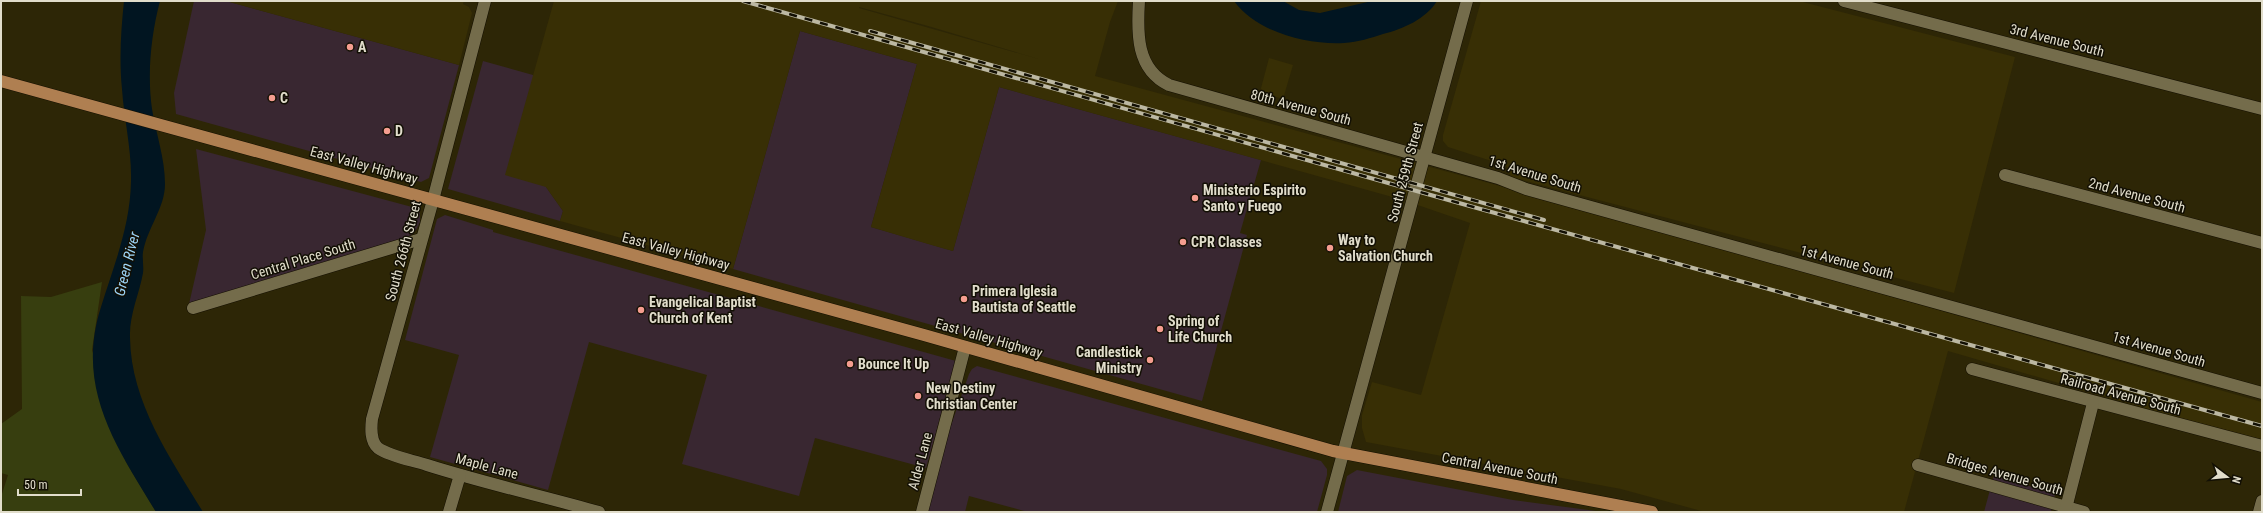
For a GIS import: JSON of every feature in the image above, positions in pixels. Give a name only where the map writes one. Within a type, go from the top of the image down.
[{"type":"main road","name":"East Valley Highway","points":[[1,81],[965,347],[1343,454]]},
{"type":"main road","name":"Central Avenue South","points":[[1343,454],[1652,512]]},
{"type":"street","name":"South 266th Street","points":[[373,440],[371,429],[372,419],[433,200],[485,1]]},
{"type":"street","name":"80th Avenue South","points":[[1139,1],[1138,26],[1140,51],[1149,69],[1162,82],[1425,157]]},
{"type":"street","name":"South 259th Street","points":[[1327,512],[1467,1]]},
{"type":"street","name":"3rd Avenue South","points":[[1844,1],[2262,109]]},
{"type":"street","name":"1st Avenue South","points":[[1425,157],[1498,178],[1526,189],[2262,393]]},
{"type":"street","name":"2nd Avenue South","points":[[2006,174],[2262,243]]},
{"type":"street","name":"Central Place South","points":[[193,308],[421,239]]},
{"type":"street","name":"Alder Lane","points":[[922,512],[965,347]]},
{"type":"street","name":"Railroad Avenue South","points":[[1972,369],[2093,403],[2262,446]]},
{"type":"street","points":[[2066,509],[2093,403]]},
{"type":"street","name":"Maple Lane","points":[[373,440],[377,447],[384,451],[460,475],[578,509],[599,512]]},
{"type":"street","name":"Bridges Avenue South","points":[[1918,465],[2066,509],[2084,512]]},
{"type":"street","points":[[449,512],[460,475]]},
{"type":"street","points":[[2259,512],[2262,501]]},
{"type":"shaded area","points":[[194,1],[226,1],[459,65],[429,178],[421,182],[176,114],[174,93]]},
{"type":"shaded area","points":[[226,1],[464,1],[463,4],[469,7],[472,13],[459,65]]},
{"type":"shaded area","points":[[554,1],[1118,1],[1110,22],[1095,76],[1511,189],[2262,402],[2262,442],[1948,351],[1904,512],[1705,512],[1621,489],[1366,442],[1362,428],[1362,415],[1372,382],[1421,395],[1470,223],[1403,200],[999,87],[953,251],[935,246],[871,227],[917,64],[800,31],[733,269],[560,221],[563,211],[546,187],[505,175]],"holes":[[[859,7],[928,26],[1042,60]]]},
{"type":"shaded area","points":[[1481,1],[1799,1],[2015,57],[1954,293],[1511,177],[1503,158],[1501,164],[1448,147],[1443,141],[1443,135]]},
{"type":"shaded area","points":[[800,31],[917,64],[871,227],[953,251],[999,87],[1261,160],[1240,233],[1247,235],[1202,401],[733,269]]},
{"type":"shaded area","points":[[1269,58],[1293,65],[1283,99],[1260,92]]},
{"type":"shaded area","points":[[483,61],[533,75],[546,187],[563,211],[560,221],[448,189]]},
{"type":"shaded area","points":[[196,149],[412,207],[420,213],[420,222],[416,230],[410,236],[189,304],[206,230]]},
{"type":"shaded area","points":[[445,215],[493,230],[493,232],[956,361],[926,468],[815,438],[799,496],[682,464],[707,375],[589,342],[548,490],[430,457],[459,355],[405,340],[437,219]]},
{"type":"shaded area","points":[[977,366],[1321,461],[1327,469],[1327,475],[1317,512],[1028,512],[969,496],[965,512],[927,512],[949,431],[969,374],[972,369]]},
{"type":"shaded area","points":[[1357,470],[1513,500],[1596,511],[1338,512],[1347,476]]},
{"type":"shaded area","points":[[1994,475],[2055,494],[2051,512],[1984,512]]},
{"type":"green space","points":[[102,282],[92,350],[126,462],[156,512],[1,512],[1,497],[8,475],[1,473],[1,424],[22,409],[21,296],[51,297]]},
{"type":"water","name":"Green River","points":[[124,1],[160,1],[152,41],[150,82],[152,109],[165,174],[162,201],[145,243],[143,252],[143,273],[130,330],[132,362],[137,385],[155,430],[178,472],[203,512],[156,512],[114,439],[96,390],[93,364],[94,336],[101,307],[116,261],[128,215],[130,199],[131,170],[121,78],[121,34]]},
{"type":"water","points":[[1234,1],[1283,1],[1299,10],[1320,13],[1372,1],[1437,1],[1427,13],[1406,26],[1359,41],[1330,43],[1299,39],[1269,28],[1255,21]]},
{"type":"railway","points":[[743,1],[1459,203],[2262,426]]},
{"type":"railway","points":[[870,31],[1544,220]]},
{"type":"place","name":"A","points":[[350,47]]},
{"type":"place","name":"C","points":[[272,98]]},
{"type":"place","name":"D","points":[[387,131]]},
{"type":"place","name":"Ministerio Espirito Santo y Fuego","points":[[1195,198]]},
{"type":"place","name":"CPR Classes","points":[[1183,242]]},
{"type":"place","name":"Way to Salvation Church","points":[[1330,248]]},
{"type":"place","name":"Primera Iglesia Bautista of Seattle","points":[[964,299]]},
{"type":"place","name":"Evangelical Baptist Church of Kent","points":[[641,310]]},
{"type":"place","name":"Spring of Life Church","points":[[1160,329]]},
{"type":"place","name":"Candlestick Ministry","points":[[1150,360]]},
{"type":"place","name":"Bounce It Up","points":[[850,364]]},
{"type":"place","name":"New Destiny Christian Center","points":[[918,396]]}]
